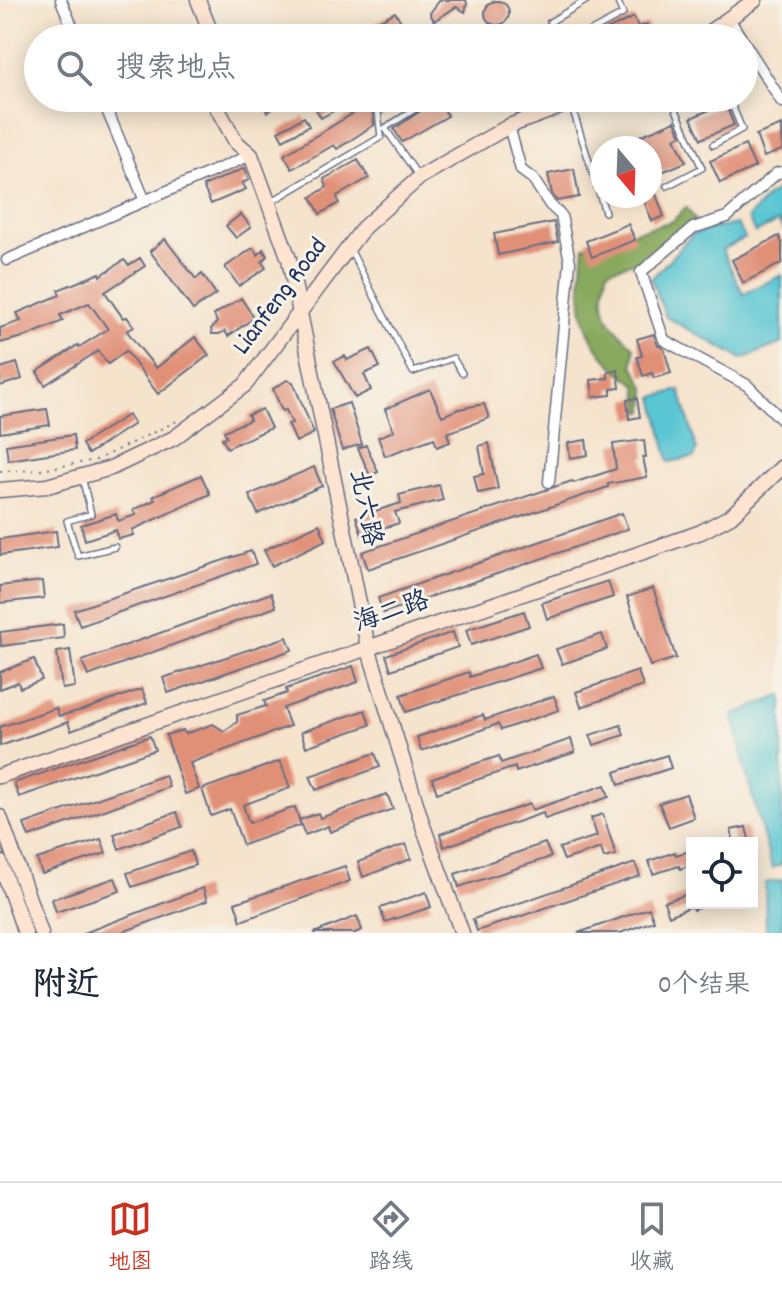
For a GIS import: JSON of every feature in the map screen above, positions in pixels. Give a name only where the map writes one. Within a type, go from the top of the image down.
[{"type":"street","points":[[61,0],[71,24]]},
{"type":"street","points":[[198,0],[207,24]]},
{"type":"street","points":[[724,24],[755,0]]},
{"type":"street","points":[[730,20],[733,24]]},
{"type":"street","points":[[758,64],[782,102]]},
{"type":"street","points":[[108,112],[145,201]]},
{"type":"street","name":"北六路","points":[[219,112],[236,142],[251,155],[289,259],[368,647],[423,826],[462,933]]},
{"type":"street","name":"Lianfeng Road","points":[[0,490],[47,486],[111,468],[174,438],[245,385],[364,227],[420,177],[509,126],[547,112]]},
{"type":"street","points":[[509,126],[521,170],[533,179],[550,205],[561,215],[570,262],[549,482]]},
{"type":"street","points":[[7,260],[251,155]]},
{"type":"street","points":[[782,172],[727,217],[693,228],[641,272],[664,340],[747,385],[782,420]]},
{"type":"street","name":"海二路","points":[[0,776],[701,532],[731,516],[782,467]]},
{"type":"street","points":[[0,817],[41,933]]},
{"type":"street","points":[[0,862],[25,933]]},
{"type":"lane","points":[[551,24],[587,0]]},
{"type":"lane","points":[[604,24],[623,14],[617,0]]},
{"type":"lane","points":[[268,204],[381,137],[378,112]]},
{"type":"lane","points":[[411,112],[385,128],[420,177]]},
{"type":"lane","points":[[580,112],[605,212]]},
{"type":"lane","points":[[667,186],[702,168],[677,112]]},
{"type":"lane","points":[[713,145],[742,129],[735,112]]},
{"type":"lane","points":[[349,248],[413,372],[453,358],[462,373]]},
{"type":"lane","points":[[82,476],[91,514],[67,521],[78,556],[115,547]]},
{"type":"path","points":[[0,471],[41,470],[96,460],[184,418]]},
{"type":"green space","points":[[686,207],[696,221],[671,243],[646,258],[608,270],[604,296],[606,314],[634,347],[633,365],[646,389],[645,412],[641,412],[637,385],[603,356],[586,325],[581,290],[584,246],[673,221]]},
{"type":"water","points":[[782,187],[782,228],[778,221],[755,233],[748,218],[768,196]]},
{"type":"water","points":[[737,224],[745,238],[722,250],[743,294],[782,275],[782,343],[742,359],[666,317],[651,279],[694,233]]},
{"type":"water","points":[[680,390],[697,450],[694,457],[669,462],[654,397]]},
{"type":"water","points":[[782,695],[782,864],[772,868],[733,715]]},
{"type":"water","points":[[782,880],[782,933],[766,933],[765,883]]},
{"type":"building","points":[[440,0],[466,0],[465,12],[456,7],[434,21],[430,13]]},
{"type":"building","points":[[502,2],[508,8],[506,22],[488,22],[485,13],[488,4]]},
{"type":"building","points":[[395,12],[402,23],[400,24],[373,24]]},
{"type":"building","points":[[634,17],[637,24],[619,24]]},
{"type":"building","points":[[318,112],[332,112],[321,118]]},
{"type":"building","points":[[355,112],[373,114],[374,125],[337,149],[334,145],[292,169],[284,155]]},
{"type":"building","points":[[419,112],[446,112],[448,116],[402,142],[394,129]]},
{"type":"building","points":[[705,112],[729,112],[734,125],[701,139],[691,118]]},
{"type":"building","points":[[304,117],[309,126],[283,140],[278,131]]},
{"type":"building","points":[[675,121],[681,135],[675,138],[686,162],[662,172],[662,136],[640,136]]},
{"type":"building","points":[[782,125],[782,150],[764,157],[756,135]]},
{"type":"building","points":[[745,145],[755,167],[720,183],[710,161]]},
{"type":"building","points":[[358,160],[369,178],[337,196],[339,203],[320,214],[311,197],[327,187],[324,179]]},
{"type":"building","points":[[245,168],[249,180],[242,183],[246,189],[211,204],[203,186]]},
{"type":"building","points":[[574,169],[579,197],[557,201],[552,194],[548,174]]},
{"type":"building","points":[[647,208],[661,208],[664,216],[652,221]]},
{"type":"building","points":[[241,214],[251,227],[236,238],[226,226]]},
{"type":"building","points":[[554,222],[558,242],[498,255],[494,234]]},
{"type":"building","points":[[628,224],[635,240],[592,257],[586,241]]},
{"type":"building","points":[[779,236],[782,263],[743,283],[732,260]]},
{"type":"building","points":[[165,239],[196,279],[202,274],[216,294],[193,310],[150,251]]},
{"type":"building","points":[[253,248],[258,255],[263,249],[267,256],[262,262],[266,268],[239,286],[225,267]]},
{"type":"building","points":[[140,258],[145,266],[105,292],[123,318],[127,317],[134,327],[127,331],[156,368],[195,337],[209,355],[158,394],[126,351],[108,364],[98,351],[45,385],[37,372],[108,329],[89,303],[60,315],[63,321],[0,343],[0,328],[21,321],[17,313],[60,295],[58,290],[100,273],[100,276],[124,260],[129,265]]},
{"type":"building","points":[[241,298],[254,318],[228,336],[225,331],[212,334],[211,329],[217,322],[214,315]]},
{"type":"building","points":[[654,334],[657,344],[664,349],[671,373],[654,378],[652,373],[643,376],[637,357],[642,356],[637,339]]},
{"type":"building","points":[[371,349],[380,367],[364,374],[371,390],[355,398],[334,361],[345,356],[347,360]]},
{"type":"building","points":[[17,363],[22,379],[0,386],[0,368]]},
{"type":"building","points":[[618,370],[620,388],[611,389],[611,395],[593,397],[591,380],[608,378],[608,372]]},
{"type":"building","points":[[287,380],[293,382],[314,433],[296,442],[288,424],[292,423],[286,410],[282,411],[273,389]]},
{"type":"building","points":[[430,389],[442,416],[484,404],[489,418],[447,433],[450,442],[437,447],[434,438],[385,456],[378,437],[394,431],[385,409]]},
{"type":"building","points":[[637,398],[640,417],[629,419],[627,400]]},
{"type":"building","points":[[349,403],[362,444],[342,450],[330,409]]},
{"type":"building","points":[[47,409],[50,425],[0,433],[0,416]]},
{"type":"building","points":[[262,409],[271,428],[227,448],[222,438],[227,437],[224,431],[250,420],[248,415]]},
{"type":"building","points":[[128,415],[134,424],[88,454],[82,444]]},
{"type":"building","points":[[73,435],[75,450],[8,460],[6,445]]},
{"type":"building","points":[[586,440],[588,455],[570,458],[568,443]]},
{"type":"building","points":[[644,440],[647,477],[608,484],[608,487],[368,569],[362,552],[616,469],[613,444]]},
{"type":"building","points":[[489,443],[498,489],[478,493],[474,476],[484,474],[479,446]]},
{"type":"building","points":[[366,445],[378,472],[370,476],[358,448]]},
{"type":"building","points":[[314,467],[322,486],[258,514],[249,495]]},
{"type":"building","points":[[201,475],[210,494],[132,530],[134,535],[118,539],[116,530],[85,540],[81,525],[116,514],[118,521],[136,515],[133,510],[155,500],[153,496]]},
{"type":"building","points":[[439,485],[443,500],[395,512],[399,523],[362,535],[356,517],[401,503],[399,495]]},
{"type":"building","points":[[622,513],[628,529],[383,613],[378,598]]},
{"type":"building","points":[[319,524],[326,540],[272,566],[264,550]]},
{"type":"building","points":[[56,531],[58,547],[0,555],[0,539]]},
{"type":"building","points":[[251,551],[256,564],[80,626],[74,610]]},
{"type":"building","points":[[42,581],[44,598],[0,603],[0,586]]},
{"type":"building","points":[[608,581],[613,597],[547,619],[542,603]]},
{"type":"building","points":[[653,588],[676,658],[650,666],[627,597]]},
{"type":"building","points":[[271,593],[276,607],[88,676],[82,661]]},
{"type":"building","points":[[524,611],[529,626],[471,645],[466,630]]},
{"type":"building","points":[[63,624],[64,638],[1,646],[0,632]]},
{"type":"building","points":[[453,632],[458,647],[391,670],[386,655]]},
{"type":"building","points":[[602,634],[607,649],[562,664],[556,649]]},
{"type":"building","points":[[287,637],[292,650],[168,693],[163,678]]},
{"type":"building","points":[[70,650],[75,687],[62,689],[57,652]]},
{"type":"building","points":[[536,654],[541,668],[406,712],[401,695],[469,672],[470,677]]},
{"type":"building","points":[[34,659],[42,680],[20,688],[18,682],[0,689],[0,672]]},
{"type":"building","points":[[353,666],[358,682],[283,708],[290,726],[190,763],[199,789],[185,794],[166,735],[183,730],[185,734],[213,724],[224,731],[237,722],[237,715],[266,706],[264,701],[287,693],[286,689]]},
{"type":"building","points":[[638,671],[643,686],[581,707],[576,692]]},
{"type":"building","points":[[142,689],[147,703],[71,731],[68,722],[0,746],[0,727],[56,708],[59,716],[86,709]]},
{"type":"building","points":[[554,696],[559,710],[501,730],[498,724],[421,751],[417,737],[483,715],[485,720]]},
{"type":"building","points":[[365,710],[370,725],[306,747],[301,732]]},
{"type":"building","points":[[621,725],[624,735],[594,745],[590,735]]},
{"type":"building","points":[[150,736],[155,750],[19,797],[14,783]]},
{"type":"building","points":[[571,739],[575,752],[516,772],[515,767],[437,793],[432,778],[499,756],[501,763]]},
{"type":"building","points":[[375,753],[380,767],[316,790],[310,776]]},
{"type":"building","points":[[667,755],[671,768],[619,785],[615,772]]},
{"type":"building","points":[[280,761],[290,788],[243,805],[249,823],[295,807],[301,825],[243,845],[230,809],[211,816],[202,789]]},
{"type":"building","points":[[165,775],[169,787],[29,837],[24,824]]},
{"type":"building","points":[[605,785],[609,797],[545,819],[543,813],[444,847],[440,834],[530,804],[532,810]]},
{"type":"building","points":[[387,794],[393,809],[330,832],[328,826],[305,835],[299,820],[318,813],[320,818]]},
{"type":"building","points":[[686,794],[694,818],[669,827],[659,803]]},
{"type":"building","points":[[177,812],[182,827],[119,849],[114,834]]},
{"type":"building","points":[[603,814],[616,855],[604,858],[601,848],[564,860],[559,848],[597,836],[591,818]]},
{"type":"building","points":[[746,827],[748,837],[733,837],[731,830]]},
{"type":"building","points":[[101,839],[106,853],[42,874],[37,859]]},
{"type":"building","points":[[545,843],[551,857],[459,887],[455,874]]},
{"type":"building","points":[[406,844],[411,859],[363,877],[358,862]]},
{"type":"building","points":[[191,851],[195,865],[132,887],[127,873]]},
{"type":"building","points":[[675,852],[676,855],[686,852],[686,867],[680,869],[679,866],[653,874],[649,861]]},
{"type":"building","points":[[635,863],[640,876],[477,931],[473,919]]},
{"type":"building","points":[[345,866],[350,881],[241,921],[235,903]]},
{"type":"building","points":[[115,878],[120,891],[56,912],[52,899]]},
{"type":"building","points":[[203,888],[207,901],[120,933],[84,933]]},
{"type":"building","points":[[426,892],[431,907],[385,922],[380,908]]},
{"type":"building","points":[[686,895],[686,909],[669,916],[664,902]]},
{"type":"building","points":[[649,908],[654,921],[620,933],[578,933]]},
{"type":"building","points":[[357,916],[362,930],[355,933],[314,933]]}]
